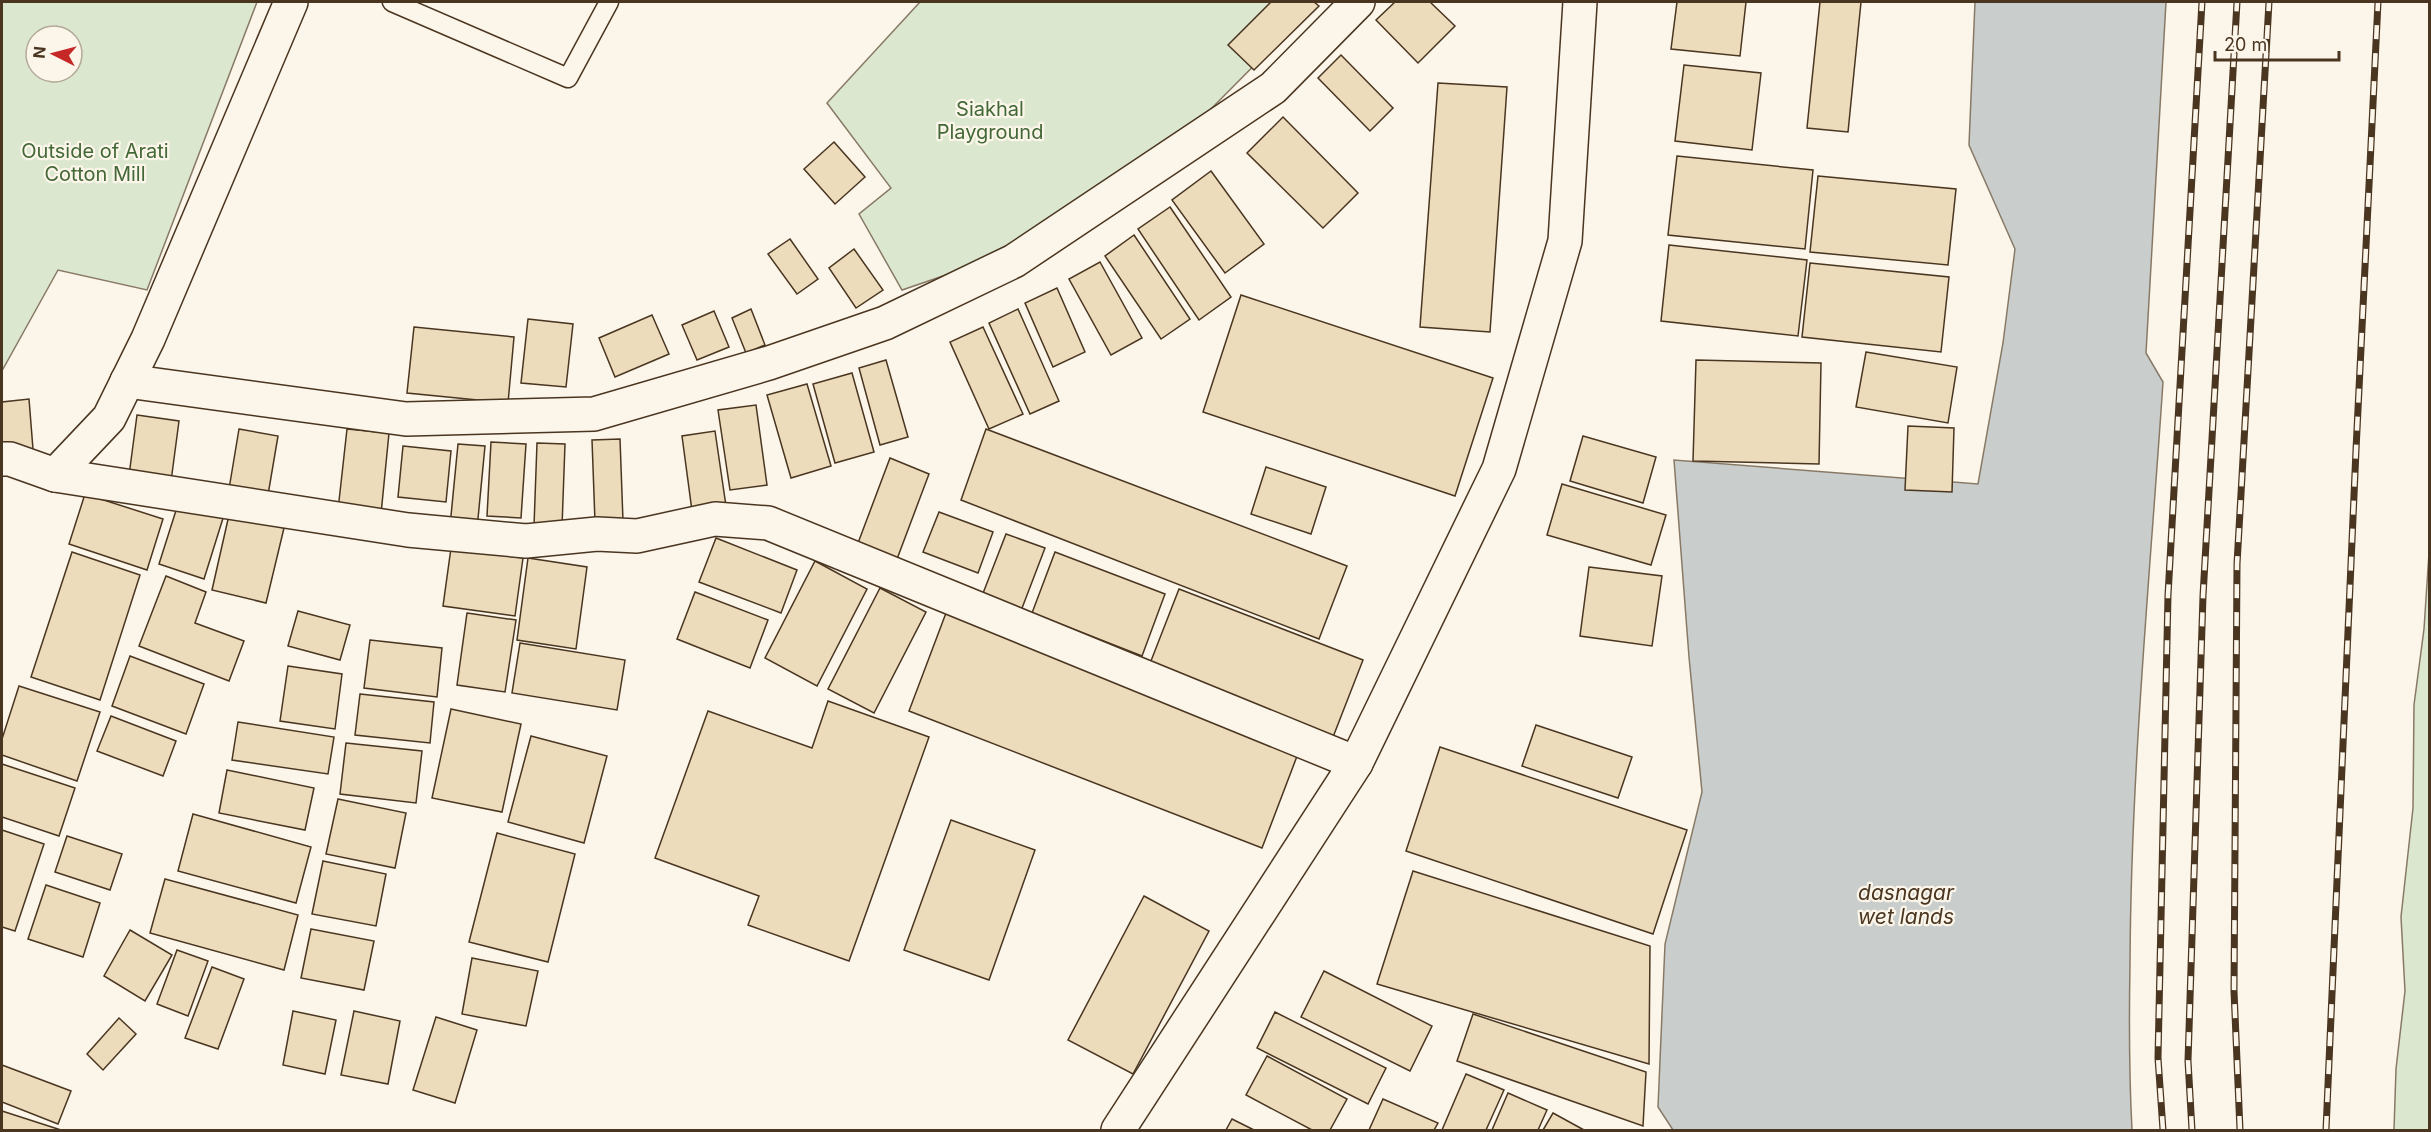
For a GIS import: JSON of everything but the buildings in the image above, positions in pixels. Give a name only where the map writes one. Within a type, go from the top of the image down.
[{"type":"street","points":[[55,475],[109,418],[148,339],[291,2]]},
{"type":"street","points":[[127,381],[406,419],[594,414],[769,363],[885,323],[1014,261],[1273,88],[1358,2]]},
{"type":"street","points":[[1118,1131],[1356,763],[1499,469],[1565,241],[1580,2]]},
{"type":"street","points":[[2,459],[10,459],[55,475],[408,530],[526,541],[597,534],[637,536],[715,519],[768,523],[1356,763]]},
{"type":"lane","points":[[392,2],[568,78],[609,2]]},
{"type":"green space","name":"Outside of Arati Cotton Mill","points":[[2,2],[257,2],[147,290],[58,270],[3,369]]},
{"type":"green space","name":"Siakhal Playground","points":[[920,2],[1317,2],[1206,114],[1074,212],[978,264],[902,290],[859,214],[891,188],[827,103]]},
{"type":"green space","points":[[2429,553],[2429,1130],[2394,1130],[2396,1069],[2405,991],[2401,917],[2413,808],[2414,705],[2424,629]]},
{"type":"water","name":"dasnagar wet lands","points":[[1975,2],[2166,2],[2146,353],[2163,382],[2142,672],[2131,890],[2129,1005],[2132,1130],[1673,1130],[1658,1107],[1665,944],[1702,792],[1674,460],[1978,484],[2003,343],[2015,249],[1969,145]]},
{"type":"railway","points":[[2163,1130],[2158,1058],[2168,595],[2202,2]]},
{"type":"railway","points":[[2192,1130],[2188,1061],[2203,596],[2237,2]]},
{"type":"railway","points":[[2240,1130],[2234,991],[2237,564],[2269,2]]},
{"type":"railway","points":[[2326,1130],[2378,2]]}]
